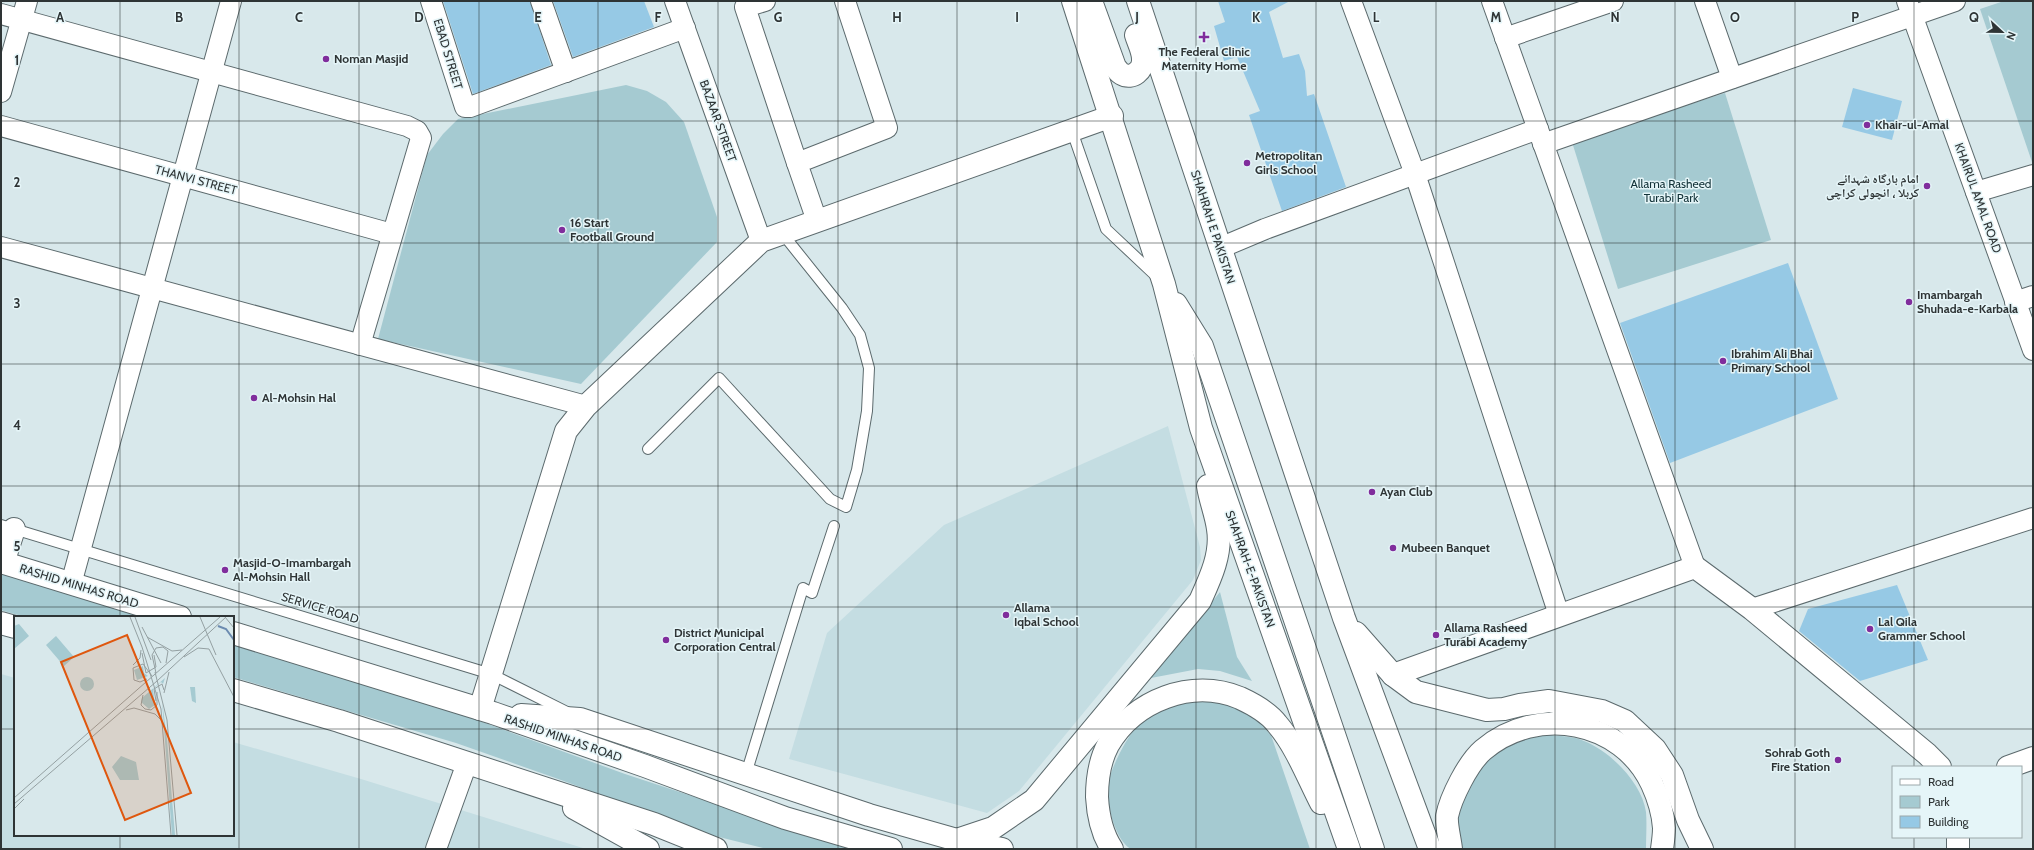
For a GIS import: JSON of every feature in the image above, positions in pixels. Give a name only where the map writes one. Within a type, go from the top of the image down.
[{"type":"main road","points":[[1073,1],[1112,116],[1164,284],[1202,346],[1373,849]]},
{"type":"main road","points":[[1091,1],[1115,67],[1122,74],[1128,76],[1136,74],[1142,67],[1143,59],[1125,1]]},
{"type":"main road","name":"SHAHRAH E PAKISTAN","points":[[1138,1],[1344,618]]},
{"type":"main road","points":[[1002,849],[957,840],[869,815],[580,719],[487,711],[491,674],[566,431],[586,406],[760,242],[1112,116]]},
{"type":"main road","name":"SHAHRAH-E-PAKISTAN","points":[[1164,284],[1201,428],[1349,849]]},
{"type":"main road","points":[[957,840],[993,828],[1034,800],[1200,601],[1211,577],[1216,559],[1218,530],[1208,490],[1201,428]]},
{"type":"main road","points":[[2,562],[8,527]]},
{"type":"main road","name":"RASHID MINHAS ROAD","points":[[2,562],[177,616]]},
{"type":"main road","points":[[1393,675],[1695,567],[1752,609],[1927,754],[1939,766]]},
{"type":"main road","points":[[1344,618],[1378,660],[1393,675],[1416,692],[1487,710],[1504,709],[1549,701],[1602,711],[1625,721],[1655,749],[1672,775],[1688,820],[1702,849]]},
{"type":"main road","points":[[1344,618],[1430,849]]},
{"type":"main road","points":[[1,623],[14,627]]},
{"type":"main road","name":"RASHID MINHAS ROAD","points":[[234,633],[487,711],[645,766],[785,818],[891,849]]},
{"type":"main road","points":[[234,690],[339,721],[654,824],[716,849]]},
{"type":"main road","points":[[1112,849],[1107,842],[1097,813],[1097,781],[1108,745],[1132,715],[1158,699],[1196,690],[1227,693],[1254,704],[1277,723],[1294,750],[1345,849]]},
{"type":"main road","points":[[1452,849],[1447,817],[1460,782],[1482,750],[1510,732],[1544,724],[1566,723],[1598,732],[1624,747],[1645,770],[1658,797],[1664,828],[1662,849]]},
{"type":"main road","points":[[2011,766],[2033,758]]},
{"type":"main road","points":[[529,783],[648,849]]},
{"type":"main road","points":[[1958,838],[1958,849]]},
{"type":"street","points":[[71,584],[232,1]]},
{"type":"street","name":"EBAD STREET","points":[[431,1],[466,107],[470,107],[566,72]]},
{"type":"street","points":[[541,1],[566,72],[685,28]]},
{"type":"street","name":"BAZAAR STREET","points":[[675,1],[760,242]]},
{"type":"street","points":[[765,1],[745,8],[817,221]]},
{"type":"street","points":[[797,163],[887,128],[845,1]]},
{"type":"street","points":[[1351,1],[1415,174],[1559,615]]},
{"type":"street","points":[[1492,1],[1695,567]]},
{"type":"street","points":[[1505,38],[1613,1]]},
{"type":"street","points":[[1705,1],[1732,78]]},
{"type":"street","points":[[1220,248],[1265,229],[1415,174],[1732,78],[1910,8],[1954,1]]},
{"type":"street","name":"KHAIRUL AMAL ROAD","points":[[1910,8],[1976,192],[2024,299],[2033,350]]},
{"type":"street","points":[[1,92],[24,10]]},
{"type":"street","points":[[1,14],[24,10],[212,71],[417,130],[421,138],[360,345]]},
{"type":"street","name":"THANVI STREET","points":[[1,126],[392,234]]},
{"type":"street","points":[[1976,192],[2033,176]]},
{"type":"street","points":[[1,247],[586,406]]},
{"type":"street","points":[[1752,609],[2033,518]]},
{"type":"street","points":[[436,849],[467,763]]},
{"type":"lane","points":[[1072,131],[1106,229],[1164,284]]},
{"type":"lane","points":[[648,449],[719,378],[830,499],[846,507],[857,470],[866,418],[869,368],[860,335],[842,308],[782,233]]},
{"type":"lane","points":[[746,774],[803,588],[812,593],[834,526]]},
{"type":"lane","name":"SERVICE ROAD","points":[[8,527],[491,674],[580,719]]},
{"type":"shaded area","name":"Allama Iqbal School","points":[[1168,426],[1200,547],[1201,560],[1193,580],[1019,791],[987,813],[789,759],[827,633],[944,525]]},
{"type":"shaded area","points":[[1,674],[14,678],[14,836],[234,836],[234,742],[361,779],[586,849],[1,849]]},
{"type":"green space","points":[[2004,1],[2033,1],[2033,165],[1980,9]]},
{"type":"green space","name":"16 Start Football Ground","points":[[626,85],[647,91],[666,102],[684,122],[717,217],[717,242],[581,384],[378,339],[427,155],[443,134],[458,119]]},
{"type":"green space","name":"Allama Rasheed Turabi Park","points":[[1725,93],[1771,240],[1618,289],[1572,142]]},
{"type":"green space","points":[[1,572],[146,616],[22,616],[1,610]]},
{"type":"green space","points":[[1220,592],[1237,657],[1252,681],[1220,671],[1198,669],[1151,678]]},
{"type":"green space","points":[[234,642],[452,711],[625,774],[853,849],[767,849],[707,834],[456,743],[234,677]]},
{"type":"green space","points":[[1210,698],[1235,705],[1253,716],[1271,735],[1310,849],[1131,849],[1120,838],[1110,811],[1108,801],[1108,785],[1117,758],[1128,738],[1140,722],[1155,712],[1173,704],[1194,699]]},
{"type":"green space","points":[[1547,735],[1580,739],[1604,752],[1623,769],[1638,790],[1643,801],[1646,812],[1646,849],[1461,849],[1454,819],[1463,793],[1491,754],[1525,738]]},
{"type":"building","points":[[443,1],[530,1],[551,65],[473,94]]},
{"type":"building","points":[[553,1],[644,1],[654,27],[573,57]]},
{"type":"building","points":[[1218,1],[1290,1],[1269,12],[1283,58],[1299,54],[1305,71],[1307,96],[1314,94],[1346,187],[1282,211],[1249,115],[1260,111],[1237,57],[1224,61],[1214,26],[1225,22]]},
{"type":"building","points":[[1853,88],[1902,101],[1892,140],[1842,127]]},
{"type":"building","points":[[1788,263],[1838,399],[1670,463],[1620,323]]},
{"type":"building","points":[[1897,585],[1928,660],[1860,681],[1799,631],[1808,609]]},
{"type":"place","name":"The Federal Clinic Maternity Home","points":[[1204,37]]},
{"type":"place","name":"Noman Masjid","points":[[326,59]]},
{"type":"place","name":"Khair-ul-Amal","points":[[1867,125]]},
{"type":"place","name":"Metropolitan Girls School","points":[[1247,163]]},
{"type":"place","name":"امام بارگاہ شہدائے کربلا ، انچولی کراچی","points":[[1927,186]]},
{"type":"place","name":"16 Start Football Ground","points":[[562,230]]},
{"type":"place","name":"Imambargah Shuhada-e-Karbala","points":[[1909,302]]},
{"type":"place","name":"Ibrahim Ali Bhai Primary School","points":[[1723,361]]},
{"type":"place","name":"Al-Mohsin Hal","points":[[254,398]]},
{"type":"place","name":"Ayan Club","points":[[1372,492]]},
{"type":"place","name":"Mubeen Banquet","points":[[1393,548]]},
{"type":"place","name":"Masjid-O-Imambargah Al-Mohsin Hall","points":[[225,570]]},
{"type":"place","name":"Allama Iqbal School","points":[[1006,615]]},
{"type":"place","name":"Lal Qila Grammer School","points":[[1870,629]]},
{"type":"place","name":"Allama Rasheed Turabi Academy","points":[[1436,635]]},
{"type":"place","name":"District Municipal Corporation Central","points":[[666,640]]},
{"type":"place","name":"Sohrab Goth Fire Station","points":[[1838,760]]}]
